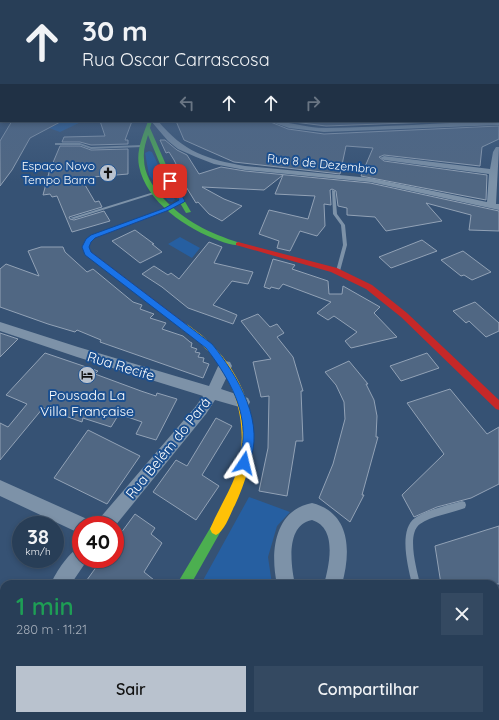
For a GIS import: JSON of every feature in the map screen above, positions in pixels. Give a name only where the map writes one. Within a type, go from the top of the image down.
[{"type":"main road","points":[[151,123],[142,149],[142,168],[155,193],[167,209],[189,225],[202,232],[338,272],[378,292],[499,406]]},
{"type":"main road","points":[[151,123],[157,151],[170,181],[188,212],[207,229],[224,239]]},
{"type":"main road","points":[[142,149],[157,151]]},
{"type":"main road","points":[[182,201],[167,209],[93,237],[88,241],[85,247],[88,254],[209,346],[225,366],[243,402],[247,417],[249,440],[244,463],[233,495],[186,580]]},
{"type":"street","points":[[275,122],[289,126],[324,130],[499,123]]},
{"type":"street","points":[[402,127],[414,122]]},
{"type":"street","name":"Rua 8 de Dezembro","points":[[151,123],[173,142],[198,155],[228,165],[370,180],[495,207]]},
{"type":"street","points":[[495,207],[493,172],[496,152],[499,150]]},
{"type":"street","points":[[384,158],[493,172]]},
{"type":"street","name":"Rua Recife","points":[[0,326],[77,352],[212,394],[243,402]]},
{"type":"street","name":"Rua Belém do Pará","points":[[113,516],[201,410],[212,394],[225,366]]},
{"type":"street","points":[[0,488],[72,521]]},
{"type":"street","points":[[285,580],[283,552],[286,536],[294,521],[306,513],[315,512],[325,518],[334,531],[339,548],[337,569],[334,580]]},
{"type":"street","points":[[63,580],[72,567]]},
{"type":"lane","points":[[56,144],[80,144],[91,148],[142,149]]},
{"type":"lane","points":[[333,191],[335,214],[342,225],[345,245],[338,272]]},
{"type":"lane","points":[[72,218],[155,193]]},
{"type":"lane","points":[[415,580],[409,541],[410,530],[417,521],[462,505]]},
{"type":"shaded area","points":[[62,122],[81,122],[60,132],[49,128]]},
{"type":"shaded area","points":[[149,151],[152,152],[175,200],[172,202],[168,201],[149,175],[145,153]]},
{"type":"shaded area","points":[[180,237],[200,248],[192,258],[168,244]]},
{"type":"shaded area","points":[[249,497],[290,512],[277,526],[268,557],[271,580],[203,580]]},
{"type":"building","points":[[11,122],[60,122],[30,138],[12,170],[0,186],[0,141]]},
{"type":"building","points":[[100,122],[132,122],[125,140],[128,140],[128,144],[91,145],[80,142],[62,142],[64,137],[105,136]]},
{"type":"building","points":[[176,122],[270,122],[288,129],[324,134],[499,126],[499,139],[482,147],[480,166],[384,155],[379,157],[384,161],[487,175],[486,200],[361,176],[373,148],[346,146],[340,174],[234,162],[184,140]]},
{"type":"building","points":[[294,122],[435,122],[326,126]]},
{"type":"building","points":[[160,140],[165,140],[177,150],[187,155],[199,174],[221,167],[245,171],[370,183],[499,211],[499,231],[469,230],[471,215],[426,203],[442,221],[386,231],[375,217],[347,215],[347,208],[338,206],[336,191],[332,189],[330,190],[331,205],[324,204],[325,226],[317,236],[300,231],[290,251],[277,248],[279,241],[259,234],[269,210],[308,219],[315,196],[275,194],[283,175],[264,190],[202,187],[224,199],[242,206],[222,221],[209,214],[198,202],[196,203],[180,177],[183,178],[174,160],[169,152],[166,153]]},
{"type":"building","points":[[60,146],[80,146],[91,150],[128,149],[128,174],[81,178],[95,202],[99,201],[102,207],[69,217],[70,219],[74,220],[104,211],[110,221],[72,232],[57,196],[52,197],[50,194],[43,195],[51,165]]},
{"type":"building","points":[[135,230],[162,252],[140,263],[112,241]]},
{"type":"building","points":[[422,240],[437,251],[391,268],[379,257]]},
{"type":"building","points":[[209,242],[222,247],[214,263],[253,272],[248,284],[232,281],[213,305],[237,315],[233,324],[188,308],[162,287],[142,274],[154,266],[168,275],[171,273],[179,279]]},
{"type":"building","points":[[41,247],[63,247],[65,252],[87,272],[93,269],[133,302],[142,305],[140,309],[154,314],[150,318],[166,323],[162,329],[183,336],[192,343],[191,347],[197,349],[195,352],[200,353],[198,357],[204,358],[203,362],[209,364],[203,378],[100,342],[101,340],[77,330],[75,332],[48,324],[0,307],[0,269],[6,264],[39,276],[28,251]]},
{"type":"building","points":[[463,251],[491,272],[472,280],[464,275],[461,276],[441,260]]},
{"type":"building","points":[[273,259],[295,265],[292,269],[328,281],[329,294],[342,294],[343,286],[380,307],[374,313],[397,337],[351,348],[345,341],[357,332],[334,316],[328,320],[317,313],[331,302],[283,284],[279,289],[264,287]]},
{"type":"building","points":[[475,302],[499,323],[499,331],[486,337],[469,321],[466,323],[453,311]]},
{"type":"building","points":[[258,314],[270,327],[277,324],[284,333],[277,337],[293,357],[303,391],[301,391],[303,441],[296,441],[287,496],[259,491],[268,448],[269,396],[261,397],[253,362],[271,359],[241,321]]},
{"type":"building","points":[[0,333],[18,339],[0,357]]},
{"type":"building","points":[[45,353],[98,371],[95,374],[141,391],[156,396],[157,393],[177,399],[156,440],[136,434],[142,422],[119,414],[111,427],[83,418],[82,422],[43,408],[0,460],[0,423],[8,427],[27,404],[6,395]]},
{"type":"building","points":[[427,353],[439,368],[401,381],[390,366]]},
{"type":"building","points":[[349,361],[368,384],[366,384],[374,400],[377,416],[376,437],[378,437],[362,495],[364,495],[350,522],[319,498],[333,464],[345,419],[344,402],[336,385],[325,372]]},
{"type":"building","points":[[450,389],[487,434],[499,427],[499,484],[471,498],[437,507],[414,517],[402,495],[444,454],[407,403]]},
{"type":"building","points":[[216,418],[232,426],[202,475],[219,486],[196,520],[153,492],[176,460],[187,466]]},
{"type":"building","points":[[88,430],[140,456],[107,504],[54,478]]},
{"type":"building","points":[[135,514],[155,528],[151,534],[162,543],[144,572],[154,580],[87,580],[96,568],[124,568],[124,529]]},
{"type":"building","points":[[499,526],[499,580],[440,580],[435,546]]},
{"type":"traffic: fast","points":[[150,122],[143,145],[141,160],[144,174],[152,188],[167,206],[184,221],[203,232],[238,244]]},
{"type":"traffic: fast","points":[[148,128],[170,181],[188,212]]},
{"type":"traffic: fast","points":[[186,580],[216,529]]},
{"type":"traffic: slow","points":[[183,326],[207,344],[220,360],[229,374],[239,395],[245,415],[247,434],[246,453],[242,472],[235,491],[216,529]]},
{"type":"traffic: jam","points":[[182,201],[167,209],[93,237],[88,241],[85,247],[88,253],[183,326]]},
{"type":"traffic: jam","points":[[238,244],[334,270],[369,287],[404,315],[499,406]]},
{"type":"place","name":"Espaço Novo Tempo Barra","points":[[108,173]]},
{"type":"place","name":"Pousada La Villa Française","points":[[87,375]]},
{"type":"route","points":[[170,181],[182,201],[167,209],[93,237],[88,241],[85,247],[88,254],[209,346],[225,366],[243,402],[247,417],[249,440],[244,463]]}]
